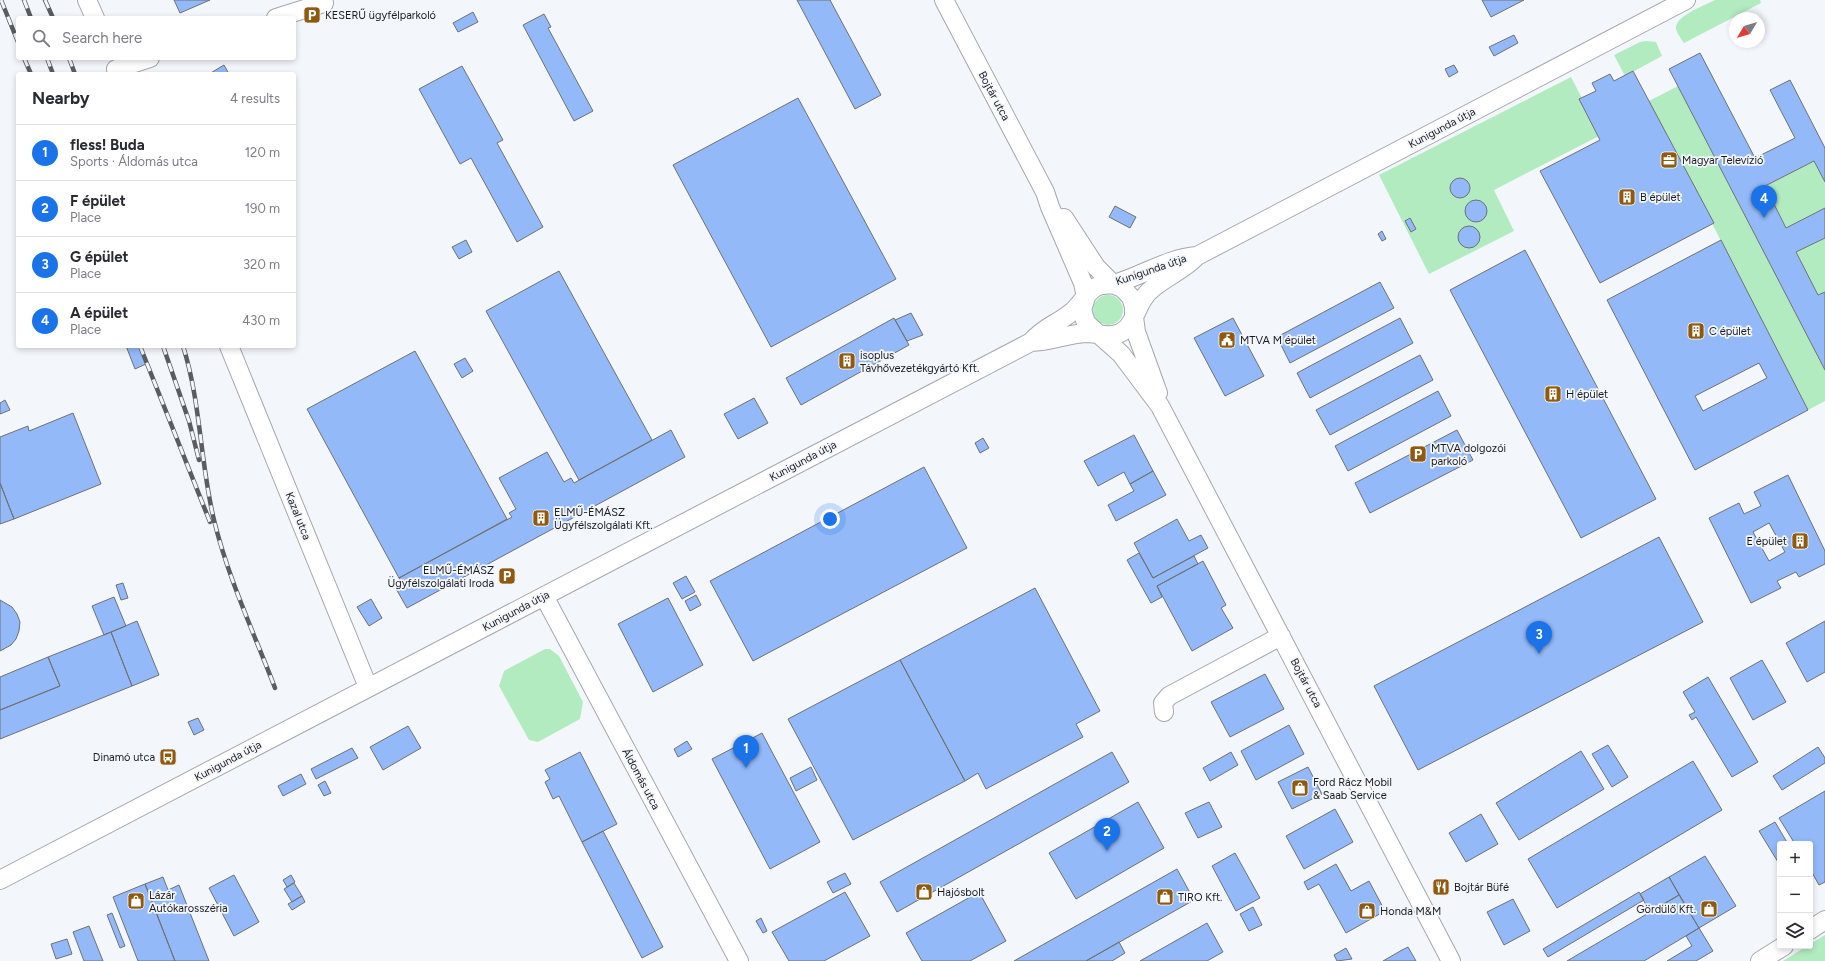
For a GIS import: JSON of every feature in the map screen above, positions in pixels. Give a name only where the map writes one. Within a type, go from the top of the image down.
[{"type":"street","points":[[87,0],[94,16]]},
{"type":"street","name":"Bojtár utca","points":[[944,0],[1045,192],[1050,207],[1083,282],[1086,297]]},
{"type":"street","name":"Kunigunda útja","points":[[1031,342],[1041,342],[1078,334],[1108,336],[1119,334],[1127,328],[1146,294],[1189,265],[1198,256],[1677,2]]},
{"type":"street","points":[[282,16],[324,3]]},
{"type":"street","points":[[115,67],[142,60]]},
{"type":"street","name":"Bojtár utca","points":[[1045,192],[1055,202],[1089,258],[1113,284]]},
{"type":"street","name":"Kunigunda útja","points":[[0,880],[1031,342],[1041,331],[1071,312],[1096,287],[1104,284],[1113,284],[1184,257],[1198,256]]},
{"type":"street","points":[[1113,284],[1122,288],[1131,297],[1134,307],[1134,317]]},
{"type":"street","points":[[1086,297],[1082,310],[1084,319],[1090,329],[1100,335]]},
{"type":"street","name":"Bojtár utca","points":[[1134,317],[1141,347],[1158,389],[1160,406]]},
{"type":"street","name":"Bojtár utca","points":[[1100,335],[1121,354],[1160,406],[1451,961]]},
{"type":"street","name":"Kazal utca","points":[[230,348],[368,687]]},
{"type":"street","name":"Áldomás utca","points":[[544,596],[739,961]]},
{"type":"street","points":[[1164,712],[1163,703],[1168,696],[1281,636]]},
{"type":"street","points":[[1813,928],[1825,920]]},
{"type":"street","points":[[1760,961],[1779,949]]},
{"type":"green space","points":[[1715,0],[1760,0],[1761,3],[1744,12],[1729,12],[1729,20],[1684,43],[1676,29],[1677,24],[1685,15]]},
{"type":"green space","points":[[1640,42],[1656,42],[1662,56],[1625,76],[1614,55]]},
{"type":"green space","points":[[1571,77],[1601,135],[1494,190],[1514,231],[1429,274],[1379,175]]},
{"type":"green space","points":[[1678,86],[1825,370],[1825,401],[1808,410],[1649,101]]},
{"type":"green space","points":[[1814,161],[1825,182],[1825,208],[1786,228],[1765,186]]},
{"type":"green space","points":[[1825,238],[1825,292],[1818,295],[1796,252]]},
{"type":"green space","points":[[1108,295],[1119,299],[1123,310],[1119,321],[1108,325],[1097,321],[1093,310],[1097,299]]},
{"type":"green space","points":[[545,649],[550,649],[559,656],[583,702],[580,719],[538,742],[529,740],[499,686],[504,671]]},
{"type":"green space","points":[[1825,935],[1825,961],[1783,961],[1802,949],[1813,949],[1813,942]]},
{"type":"building","points":[[174,0],[210,0],[180,13]]},
{"type":"building","points":[[797,0],[830,0],[881,95],[855,109]]},
{"type":"building","points":[[1482,0],[1524,0],[1491,17]]},
{"type":"building","points":[[473,12],[478,22],[458,32],[453,23]]},
{"type":"building","points":[[544,14],[551,27],[548,28],[593,111],[574,121],[523,25]]},
{"type":"building","points":[[1514,35],[1518,43],[1494,56],[1489,47]]},
{"type":"building","points":[[1700,53],[1755,158],[1795,138],[1770,90],[1790,80],[1825,148],[1825,182],[1814,161],[1765,186],[1786,228],[1825,208],[1825,238],[1796,252],[1818,295],[1825,292],[1825,370],[1669,69]]},
{"type":"building","points":[[224,65],[228,72],[212,72]]},
{"type":"building","points":[[1454,65],[1458,72],[1449,77],[1445,69]]},
{"type":"building","points":[[462,66],[503,140],[497,143],[543,227],[517,242],[471,158],[460,164],[419,89]]},
{"type":"building","name":"B épület","points":[[1633,71],[1714,223],[1600,283],[1540,171],[1600,140],[1579,99],[1596,91],[1592,83],[1610,74],[1614,81]]},
{"type":"building","points":[[798,98],[896,279],[771,347],[673,165]]},
{"type":"building","points":[[1456,178],[1464,178],[1470,184],[1470,192],[1464,198],[1456,198],[1450,192],[1450,184]]},
{"type":"building","points":[[1476,200],[1480,201],[1486,207],[1486,215],[1480,221],[1476,222],[1472,221],[1466,215],[1465,211],[1466,207],[1472,201]]},
{"type":"building","points":[[1115,206],[1136,217],[1130,228],[1109,217]]},
{"type":"building","points":[[1410,218],[1416,229],[1411,232],[1405,221]]},
{"type":"building","points":[[1465,226],[1473,226],[1480,233],[1480,241],[1473,248],[1465,248],[1458,241],[1458,233]]},
{"type":"building","points":[[1382,231],[1386,239],[1382,241],[1378,234]]},
{"type":"building","points":[[466,240],[472,252],[459,259],[452,247]]},
{"type":"building","name":"C épület","points":[[1721,240],[1808,410],[1695,470],[1607,300]],"holes":[[[1759,363],[1767,378],[1703,411],[1695,396]]]},
{"type":"building","name":"H épület","points":[[1525,250],[1656,499],[1581,538],[1450,290]]},
{"type":"building","points":[[559,271],[652,440],[579,480],[486,311]]},
{"type":"building","points":[[1380,282],[1394,308],[1290,363],[1277,337]]},
{"type":"building","points":[[911,313],[923,335],[907,341],[895,320]]},
{"type":"building","name":"isoplus Távhővezetékgyártó Kft.","points":[[894,318],[909,345],[801,405],[786,378]]},
{"type":"building","points":[[1233,318],[1264,376],[1225,396],[1194,338]]},
{"type":"building","points":[[1400,318],[1413,343],[1310,398],[1297,373]]},
{"type":"building","points":[[127,348],[140,348],[146,364],[135,369]]},
{"type":"building","points":[[415,351],[507,519],[399,578],[307,409]]},
{"type":"building","points":[[1420,355],[1433,380],[1330,435],[1316,410]]},
{"type":"building","points":[[465,358],[473,371],[462,378],[454,364]]},
{"type":"building","points":[[1438,391],[1451,416],[1348,471],[1335,446]]},
{"type":"building","points":[[754,398],[768,423],[738,439],[724,414]]},
{"type":"building","points":[[5,400],[10,410],[0,414],[0,403]]},
{"type":"building","points":[[73,413],[101,484],[14,519],[0,483],[0,437],[28,426],[29,431]]},
{"type":"building","name":"ELMŰ-ÉMÁSZ Ügyfélszolgálati Kft.","points":[[671,430],[685,457],[407,608],[395,587],[402,583],[399,578],[512,517],[509,513],[516,509],[499,478],[547,452],[564,482],[571,478],[574,483]]},
{"type":"building","points":[[1457,430],[1473,460],[1370,513],[1355,483]]},
{"type":"building","points":[[1134,435],[1153,471],[1130,484],[1124,472],[1098,486],[1084,461]]},
{"type":"building","points":[[983,438],[989,448],[980,453],[975,443]]},
{"type":"building","points":[[924,467],[967,548],[753,661],[710,581]]},
{"type":"building","points":[[1153,471],[1166,495],[1116,521],[1108,505],[1134,491],[1130,484]]},
{"type":"building","name":"E épület","points":[[1788,475],[1825,551],[1825,564],[1799,577],[1796,572],[1777,581],[1781,588],[1751,603],[1709,518],[1739,503],[1744,514],[1761,506],[1754,492]],"holes":[[[1769,523],[1785,552],[1769,561],[1753,532]]]},
{"type":"building","points":[[0,483],[14,519],[0,524]]},
{"type":"building","points":[[1177,519],[1189,541],[1201,535],[1208,548],[1153,578],[1134,543]]},
{"type":"building","points":[[1659,537],[1703,622],[1418,770],[1374,686]]},
{"type":"building","points":[[1139,553],[1153,578],[1194,556],[1198,564],[1157,586],[1162,597],[1151,603],[1127,560]]},
{"type":"building","points":[[1203,561],[1226,605],[1221,608],[1233,628],[1192,651],[1157,586]]},
{"type":"building","points":[[686,576],[695,592],[682,599],[673,583]]},
{"type":"building","points":[[123,583],[128,598],[121,600],[116,585]]},
{"type":"building","points":[[1035,588],[1100,711],[1076,724],[1083,737],[986,789],[978,773],[965,781],[900,660]]},
{"type":"building","points":[[696,595],[701,605],[690,611],[685,601]]},
{"type":"building","points":[[114,597],[126,626],[104,635],[92,606]]},
{"type":"building","points":[[668,598],[703,665],[653,692],[618,624]]},
{"type":"building","points":[[371,599],[382,618],[369,626],[357,607]]},
{"type":"building","points":[[0,600],[12,607],[20,622],[16,639],[11,645],[0,651]]},
{"type":"building","points":[[137,621],[159,675],[132,686],[111,632]]},
{"type":"building","points":[[1825,621],[1825,672],[1807,682],[1786,643]]},
{"type":"building","points":[[111,632],[132,686],[0,739],[0,710],[60,686],[48,657]]},
{"type":"building","points":[[48,657],[60,686],[0,710],[0,677]]},
{"type":"building","points":[[900,660],[965,781],[853,840],[788,719]]},
{"type":"building","points":[[1762,660],[1786,702],[1753,720],[1730,678]]},
{"type":"building","points":[[1265,674],[1284,709],[1230,737],[1211,702]]},
{"type":"building","points":[[1708,677],[1758,762],[1732,777],[1696,717],[1692,720],[1689,715],[1695,712],[1683,692]]},
{"type":"building","points":[[198,718],[204,730],[194,735],[188,722]]},
{"type":"building","points":[[1289,725],[1304,754],[1256,780],[1241,751]]},
{"type":"building","points":[[408,726],[421,748],[383,770],[370,747]]},
{"type":"building","points":[[762,733],[820,842],[770,869],[712,759]]},
{"type":"building","points":[[687,741],[692,749],[678,757],[674,749]]},
{"type":"building","points":[[1608,745],[1628,777],[1612,787],[1592,754]]},
{"type":"building","points":[[1818,747],[1825,758],[1825,763],[1782,790],[1773,776]]},
{"type":"building","points":[[352,748],[358,758],[316,779],[311,769]]},
{"type":"building","points":[[1581,751],[1604,789],[1519,840],[1496,803]]},
{"type":"building","points":[[580,752],[617,824],[582,842],[559,796],[553,799],[545,782],[550,779],[545,770]]},
{"type":"building","points":[[1112,752],[1129,782],[897,912],[880,882]]},
{"type":"building","points":[[1231,752],[1238,765],[1210,781],[1203,768]]},
{"type":"building","points":[[1693,761],[1722,810],[1557,908],[1528,859]]},
{"type":"building","points":[[811,767],[817,780],[796,791],[790,778]]},
{"type":"building","name":"Ford Rácz Mobil & Saab Service","points":[[1308,767],[1322,794],[1292,809],[1278,782]]},
{"type":"building","points":[[301,774],[306,784],[283,796],[278,786]]},
{"type":"building","points":[[325,781],[331,793],[324,796],[318,785]]},
{"type":"building","points":[[1825,791],[1825,882],[1819,885],[1813,874],[1813,841],[1793,841],[1779,818]]},
{"type":"building","points":[[1138,802],[1164,848],[1076,899],[1049,853]]},
{"type":"building","points":[[1209,802],[1222,827],[1198,838],[1185,813]]},
{"type":"building","points":[[1335,809],[1353,842],[1304,869],[1286,836]]},
{"type":"building","points":[[1481,814],[1498,844],[1466,862],[1449,833]]},
{"type":"building","points":[[1775,822],[1786,841],[1777,841],[1777,860],[1759,831]]},
{"type":"building","points":[[603,831],[663,947],[642,958],[582,842]]},
{"type":"building","points":[[1235,853],[1260,898],[1236,911],[1212,866]]},
{"type":"building","points":[[1705,856],[1736,906],[1699,928],[1669,877]]},
{"type":"building","points":[[1336,864],[1351,891],[1369,881],[1385,911],[1346,933],[1319,884],[1308,890],[1304,882]]},
{"type":"building","points":[[1177,869],[1194,900],[1086,961],[1014,961]]},
{"type":"building","points":[[845,873],[851,884],[833,893],[827,882]]},
{"type":"building","points":[[234,875],[259,922],[234,936],[209,888]]},
{"type":"building","points":[[291,875],[295,882],[287,887],[283,880]]},
{"type":"building","points":[[163,877],[168,890],[179,885],[209,961],[175,961],[145,884]]},
{"type":"building","points":[[1669,877],[1679,895],[1650,912],[1640,894]]},
{"type":"building","points":[[294,883],[302,896],[292,902],[284,889]]},
{"type":"building","points":[[145,884],[175,961],[138,961],[113,897]]},
{"type":"building","points":[[845,892],[870,936],[824,961],[789,961],[772,932]]},
{"type":"building","points":[[979,892],[1006,941],[970,961],[922,961],[906,933]]},
{"type":"building","points":[[1639,892],[1644,900],[1548,957],[1543,949]]},
{"type":"building","points":[[1679,895],[1699,928],[1644,961],[1567,961]]},
{"type":"building","points":[[302,896],[305,902],[292,910],[288,904]]},
{"type":"building","points":[[1513,899],[1530,931],[1504,945],[1487,912]]},
{"type":"building","points":[[1253,907],[1262,925],[1249,931],[1240,914]]},
{"type":"building","points":[[112,913],[125,946],[120,948],[107,915]]},
{"type":"building","points":[[761,918],[767,931],[763,933],[756,921]]},
{"type":"building","points":[[1207,923],[1223,952],[1207,961],[1140,961]]},
{"type":"building","points":[[89,926],[103,961],[84,961],[73,932]]},
{"type":"building","points":[[1699,928],[1713,951],[1696,961],[1667,961],[1692,946],[1686,936]]},
{"type":"building","points":[[67,939],[72,954],[56,959],[51,944]]},
{"type":"building","points":[[1119,942],[1125,953],[1112,961],[1086,961]]},
{"type":"building","points":[[1408,947],[1416,961],[1383,961],[1402,950]]},
{"type":"building","points":[[1346,948],[1352,959],[1337,961],[1334,955]]},
{"type":"railway","points":[[1,0],[16,37]]},
{"type":"railway","points":[[24,0],[30,16]]},
{"type":"railway","points":[[45,0],[52,16]]},
{"type":"railway","points":[[25,60],[30,72]]},
{"type":"railway","points":[[48,60],[52,72]]},
{"type":"railway","points":[[70,60],[74,72]]},
{"type":"railway","points":[[141,348],[210,522]]},
{"type":"railway","points":[[164,348],[189,421],[199,460]]},
{"type":"railway","points":[[184,348],[189,367],[197,411],[209,498],[214,520],[226,563],[275,688]]},
{"type":"place","name":"KESERŰ ügyfélparkoló","points":[[312,15]]},
{"type":"place","name":"Magyar Televízió","points":[[1669,160]]},
{"type":"place","name":"B épület","points":[[1627,197]]},
{"type":"place","name":"A épület","points":[[1764,218]]},
{"type":"place","name":"C épület","points":[[1696,331]]},
{"type":"place","name":"MTVA M épület","points":[[1227,340]]},
{"type":"place","name":"isoplus Távhővezetékgyártó Kft.","points":[[847,361]]},
{"type":"place","name":"H épület","points":[[1553,394]]},
{"type":"place","name":"MTVA dolgozói parkoló","points":[[1418,454]]},
{"type":"place","name":"ELMŰ-ÉMÁSZ Ügyfélszolgálati Kft.","points":[[541,518]]},
{"type":"place","name":"E épület","points":[[1800,541]]},
{"type":"place","name":"ELMŰ-ÉMÁSZ Ügyfélszolgálati Iroda","points":[[507,576]]},
{"type":"place","name":"G épület","points":[[1539,654]]},
{"type":"place","name":"Dinamó utca","points":[[168,757]]},
{"type":"place","name":"fless! Buda","points":[[746,768]]},
{"type":"place","name":"Ford Rácz Mobil & Saab Service","points":[[1300,788]]},
{"type":"place","name":"F épület","points":[[1107,851]]},
{"type":"place","name":"Bojtár Büfé","points":[[1441,887]]},
{"type":"place","name":"Hajósbolt","points":[[924,892]]},
{"type":"place","name":"TIRO Kft.","points":[[1165,897]]},
{"type":"place","name":"Lázár Autókarosszéria","points":[[136,901]]},
{"type":"place","name":"Gördülő Kft.","points":[[1709,909]]},
{"type":"place","name":"Honda M&M","points":[[1367,911]]}]
